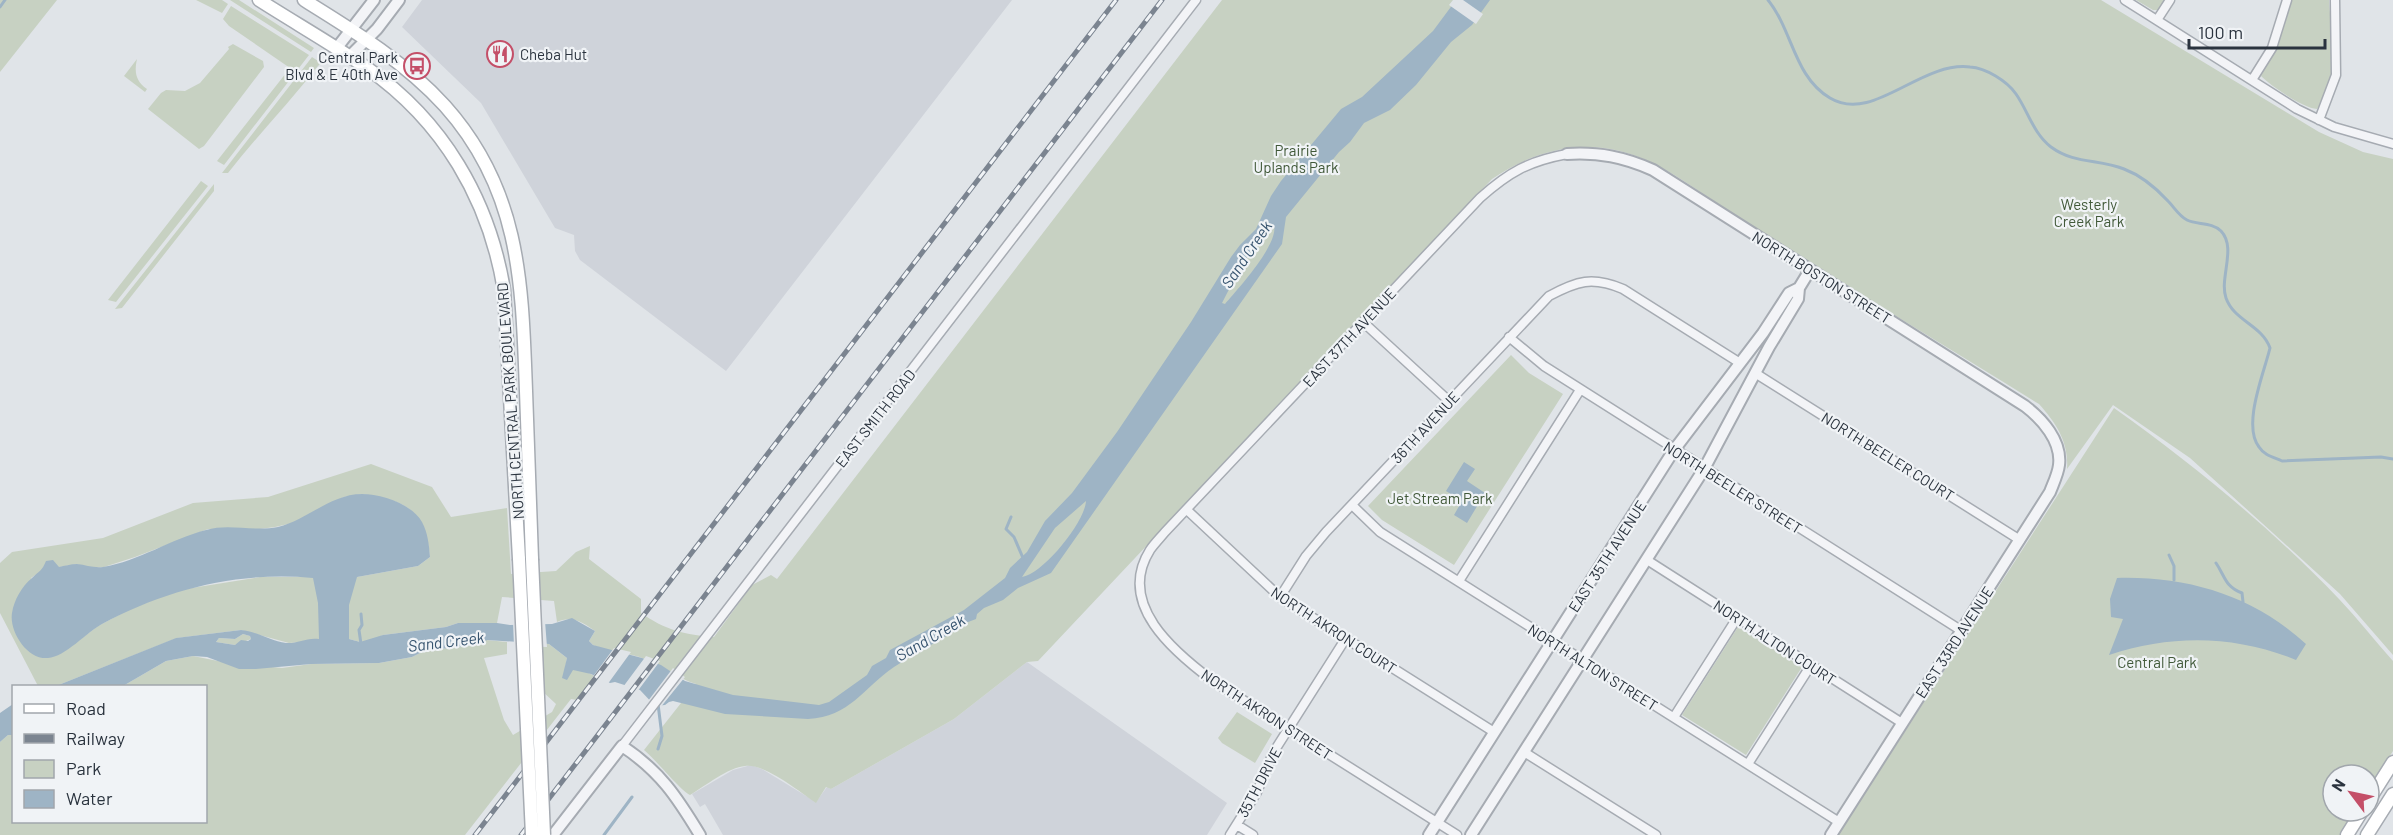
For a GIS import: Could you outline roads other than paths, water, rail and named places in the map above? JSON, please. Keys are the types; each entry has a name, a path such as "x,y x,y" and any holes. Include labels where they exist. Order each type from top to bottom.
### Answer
{"main road":[{"name":"NORTH CENTRAL PARK BOULEVARD","path":"259,0 349,57 397,92 440,136 466,174 491,233 504,290 526,559 544,835"},
{"name":"NORTH CENTRAL PARK BOULEVARD","path":"304,0 366,40 417,79 450,112 479,154 506,212 517,255 522,302 532,835"},
{"path":"2381,781 2393,762"},
{"path":"2367,835 2393,794"}],"street":[{"path":"336,49 374,0"},
{"path":"349,57 399,0"},
{"name":"EAST SMITH ROAD","path":"553,835 1196,0"},
{"path":"2125,0 2319,120 2362,136 2393,144"},
{"path":"2157,20 2170,0"},
{"path":"2252,80 2272,48 2287,0"},
{"path":"2319,120 2336,75 2335,0"},
{"name":"NORTH BOSTON STREET","path":"1567,154 1610,154 1653,170 2025,406 2038,416 2055,443"},
{"name":"EAST 37TH AVENUE","path":"1150,549 1363,322 1500,181 1522,167 1543,159 1567,154"},
{"name":"EAST 35TH AVENUE","path":"1471,835 1704,469 1798,298 1799,288 1810,270"},
{"name":"36TH AVENUE","path":"1280,597 1313,548 1352,505 1549,296 1570,285 1589,280 1607,282 1623,289 1740,363"},
{"name":"EAST 35TH AVENUE","path":"1429,835 1674,450 1763,333 1789,293 1799,288"},
{"path":"1363,322 1449,401"},
{"name":"NORTH BEELER STREET","path":"1509,337 1544,366 1580,390 1962,631"},
{"name":"NORTH BEELER COURT","path":"1755,373 2020,540"},
{"path":"1458,581 1580,390"},
{"name":"EAST 33RD AVENUE","path":"1831,835 2050,492 2059,464 2055,443"},
{"name":"NORTH ALTON STREET","path":"1352,505 1380,532 1839,822"},
{"name":"NORTH AKRON COURT","path":"1187,510 1280,597 1494,732"},
{"name":"NORTH AKRON STREET","path":"1150,549 1141,575 1144,608 1152,624 1192,665 1213,681 1457,835"},
{"name":"NORTH ALTON COURT","path":"1647,560 1902,723"},
{"path":"1674,717 1737,618"},
{"name":"35TH DRIVE","path":"1230,835 1257,792 1268,763 1288,729 1346,639"},
{"path":"1748,764 1811,665"},
{"path":"622,746 641,758 665,781 700,835"},
{"path":"1524,752 1656,835"},
{"path":"1237,825 1252,835"}],"water":[{"name":"Sand Creek","path":"1456,0 1490,0 1472,25 1451,42 1416,85 1390,110 1364,123 1286,217 1282,244 1051,573 1018,588 1003,600 984,608 977,614 976,619 963,624 894,667 855,700 835,713 808,719 725,714 673,701 655,706 640,690 615,682 610,683 591,674 573,670 567,680 562,678 567,658 549,644 487,640 481,644 424,651 412,657 379,663 311,664 239,669 207,657 193,656 166,661 125,685 58,685 176,638 241,630 286,643 319,639 318,603 313,578 258,577 204,585 178,592 102,624 55,657 40,657 33,654 21,643 13,628 12,613 15,603 22,589 42,569 46,561 53,560 59,567 77,564 103,567 129,560 206,530 224,527 260,529 278,527 289,524 340,498 370,494 404,505 417,516 426,530 430,557 418,566 357,577 349,605 349,639 360,642 383,635 446,627 458,623 552,624 572,618 595,631 589,641 593,645 661,665 685,681 733,695 819,705 829,702 867,675 872,666 886,658 890,650 964,610 1005,578 1010,568 1027,552 1045,521 1072,493 1117,432 1191,322 1231,257 1256,229 1271,196 1281,181 1341,109 1362,97 1433,31","holes":["1271,225 1274,225 1274,233 1264,254 1231,297 1225,304 1222,303 1242,264","1086,501 1079,521 1062,546 1041,567 1022,577 1055,528","243,634 250,636 251,639 241,640 235,645 216,642 219,638 235,639"]},
{"path":"1464,462 1475,469 1467,481 1485,493 1467,523 1454,515 1462,501 1446,491"},
{"path":"2117,578 2169,581 2219,592 2265,613 2306,644 2296,660 2250,646 2203,640 2156,643 2109,655 2123,619 2111,617 2110,599"},
{"path":"12,705 12,735 8,735 0,742 0,713"}],"waterway":[{"path":"0,7 5,0"},
{"path":"1768,0 1783,25 1801,66 1818,89 1830,98 1846,104 1863,103 1880,98 1933,73 1951,68 1970,67 1983,70 1996,76 2012,89 2031,122 2051,147 2077,159 2114,166 2130,172 2153,187 2184,218 2217,228 2226,238 2228,246 2224,290 2226,298 2235,312 2261,334 2270,348 2253,413 2254,437 2261,450 2282,461 2381,457 2393,459"},
{"path":"1011,517 1006,529 1014,537 1023,558"},
{"path":"2169,555 2174,566 2174,580"},
{"path":"2216,563 2232,588 2242,593 2243,602"},
{"path":"361,614 362,625 359,630 361,644"},
{"path":"658,704 662,736 658,749"},
{"path":"604,835 632,797"}],"railway":[{"path":"475,835 1116,0"},
{"path":"521,835 1162,0"}],"place":[{"name":"Cheba Hut","path":"500,54"},
{"name":"Central Park Blvd & E 40th Ave","path":"417,66"}],"park label":[{"name":"Prairie Uplands Park","path":"1296,158"},
{"name":"Westerly Creek Park","path":"2089,212"},
{"name":"Jet Stream Park","path":"1440,498"},
{"name":"Central Park","path":"2157,662"}]}
